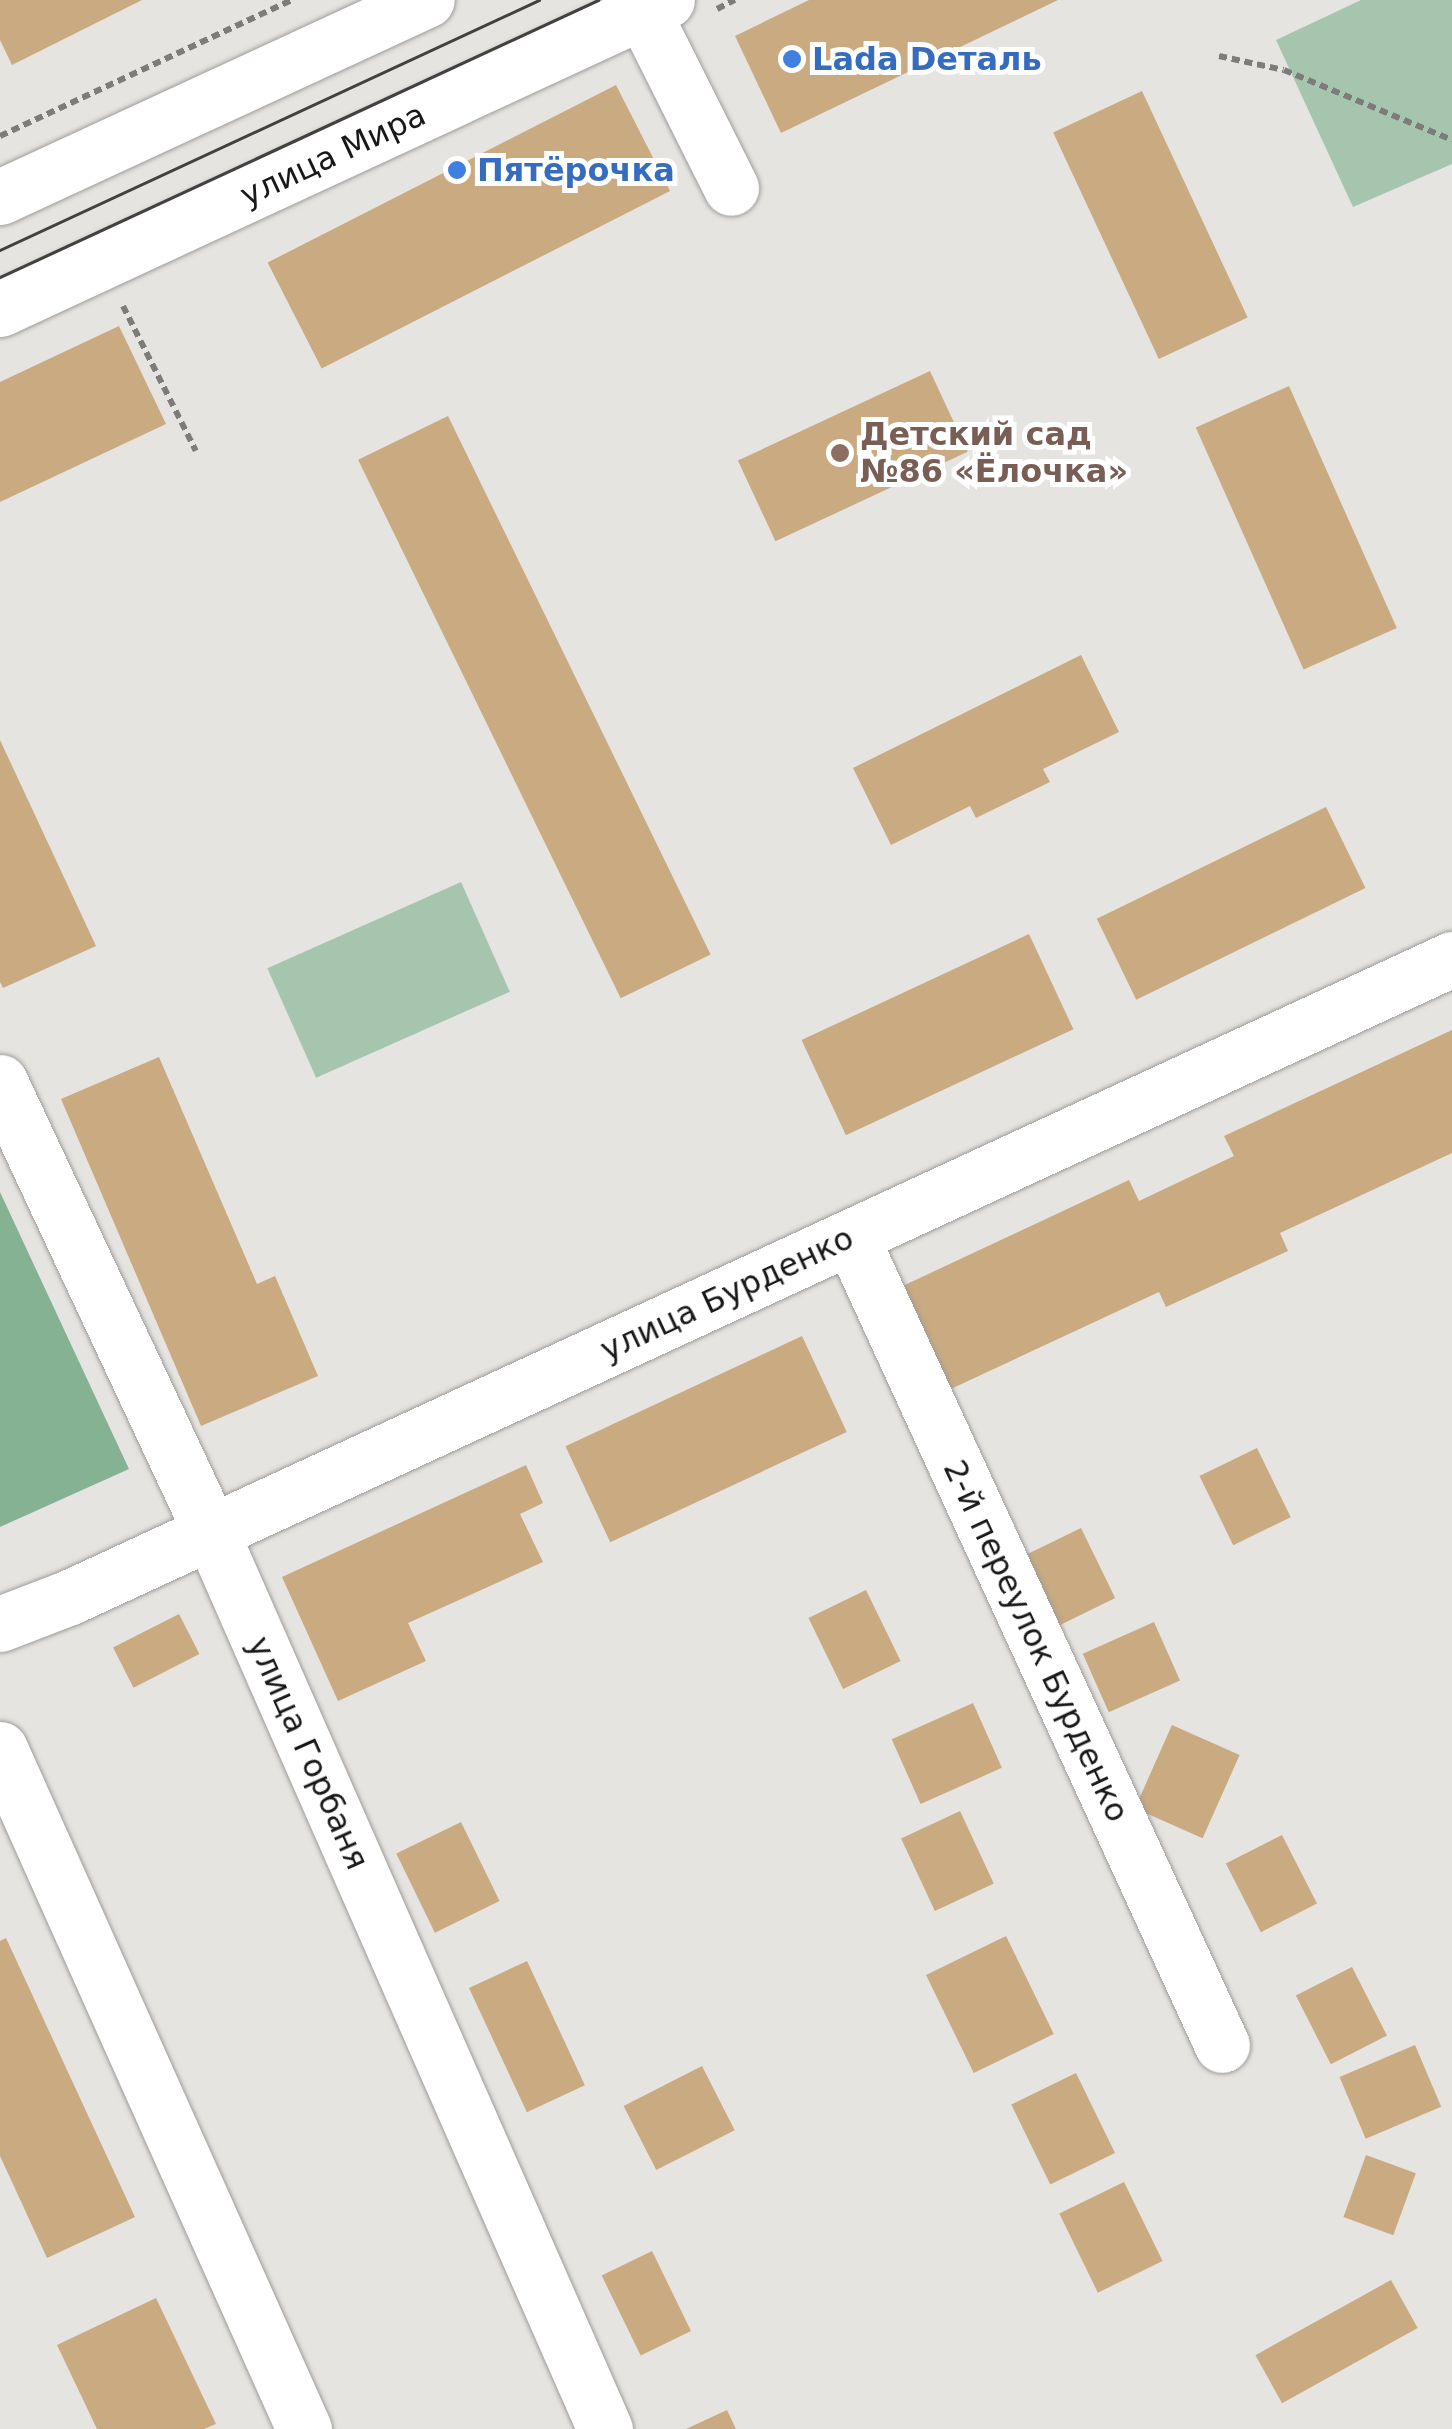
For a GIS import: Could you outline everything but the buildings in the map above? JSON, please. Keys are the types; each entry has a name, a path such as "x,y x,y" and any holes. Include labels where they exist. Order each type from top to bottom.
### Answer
{"street":[{"path":"0,197 427,0"},
{"path":"648,4 731,188"},
{"name":"улица Мира","path":"0,309 648,4"},
{"name":"улица Бурденко","path":"0,1624 211,1532 1452,959"},
{"name":"улица Горбаня","path":"0,1082 211,1532 605,2429"},
{"name":"2-й переулок Бурденко","path":"850,1237 1222,2045"},
{"path":"0,1749 304,2429"}],"path":[{"path":"0,136 292,0"},
{"path":"1219,56 1284,70 1452,140"},
{"path":"117,291 196,452"}],"green space":[{"path":"1361,0 1452,0 1452,164 1353,207 1276,40"},
{"path":"461,882 510,992 316,1078 267,968"},
{"path":"0,1192 129,1469 0,1527"}],"tram line":[{"path":"0,250 539,0"},
{"path":"0,277 598,0"}],"place":[{"name":"Lada Dеталь","path":"792,59"},
{"name":"Пятёрочка","path":"457,170"},
{"name":"Детский сад №86 «Ёлочка»","path":"840,453"}]}
